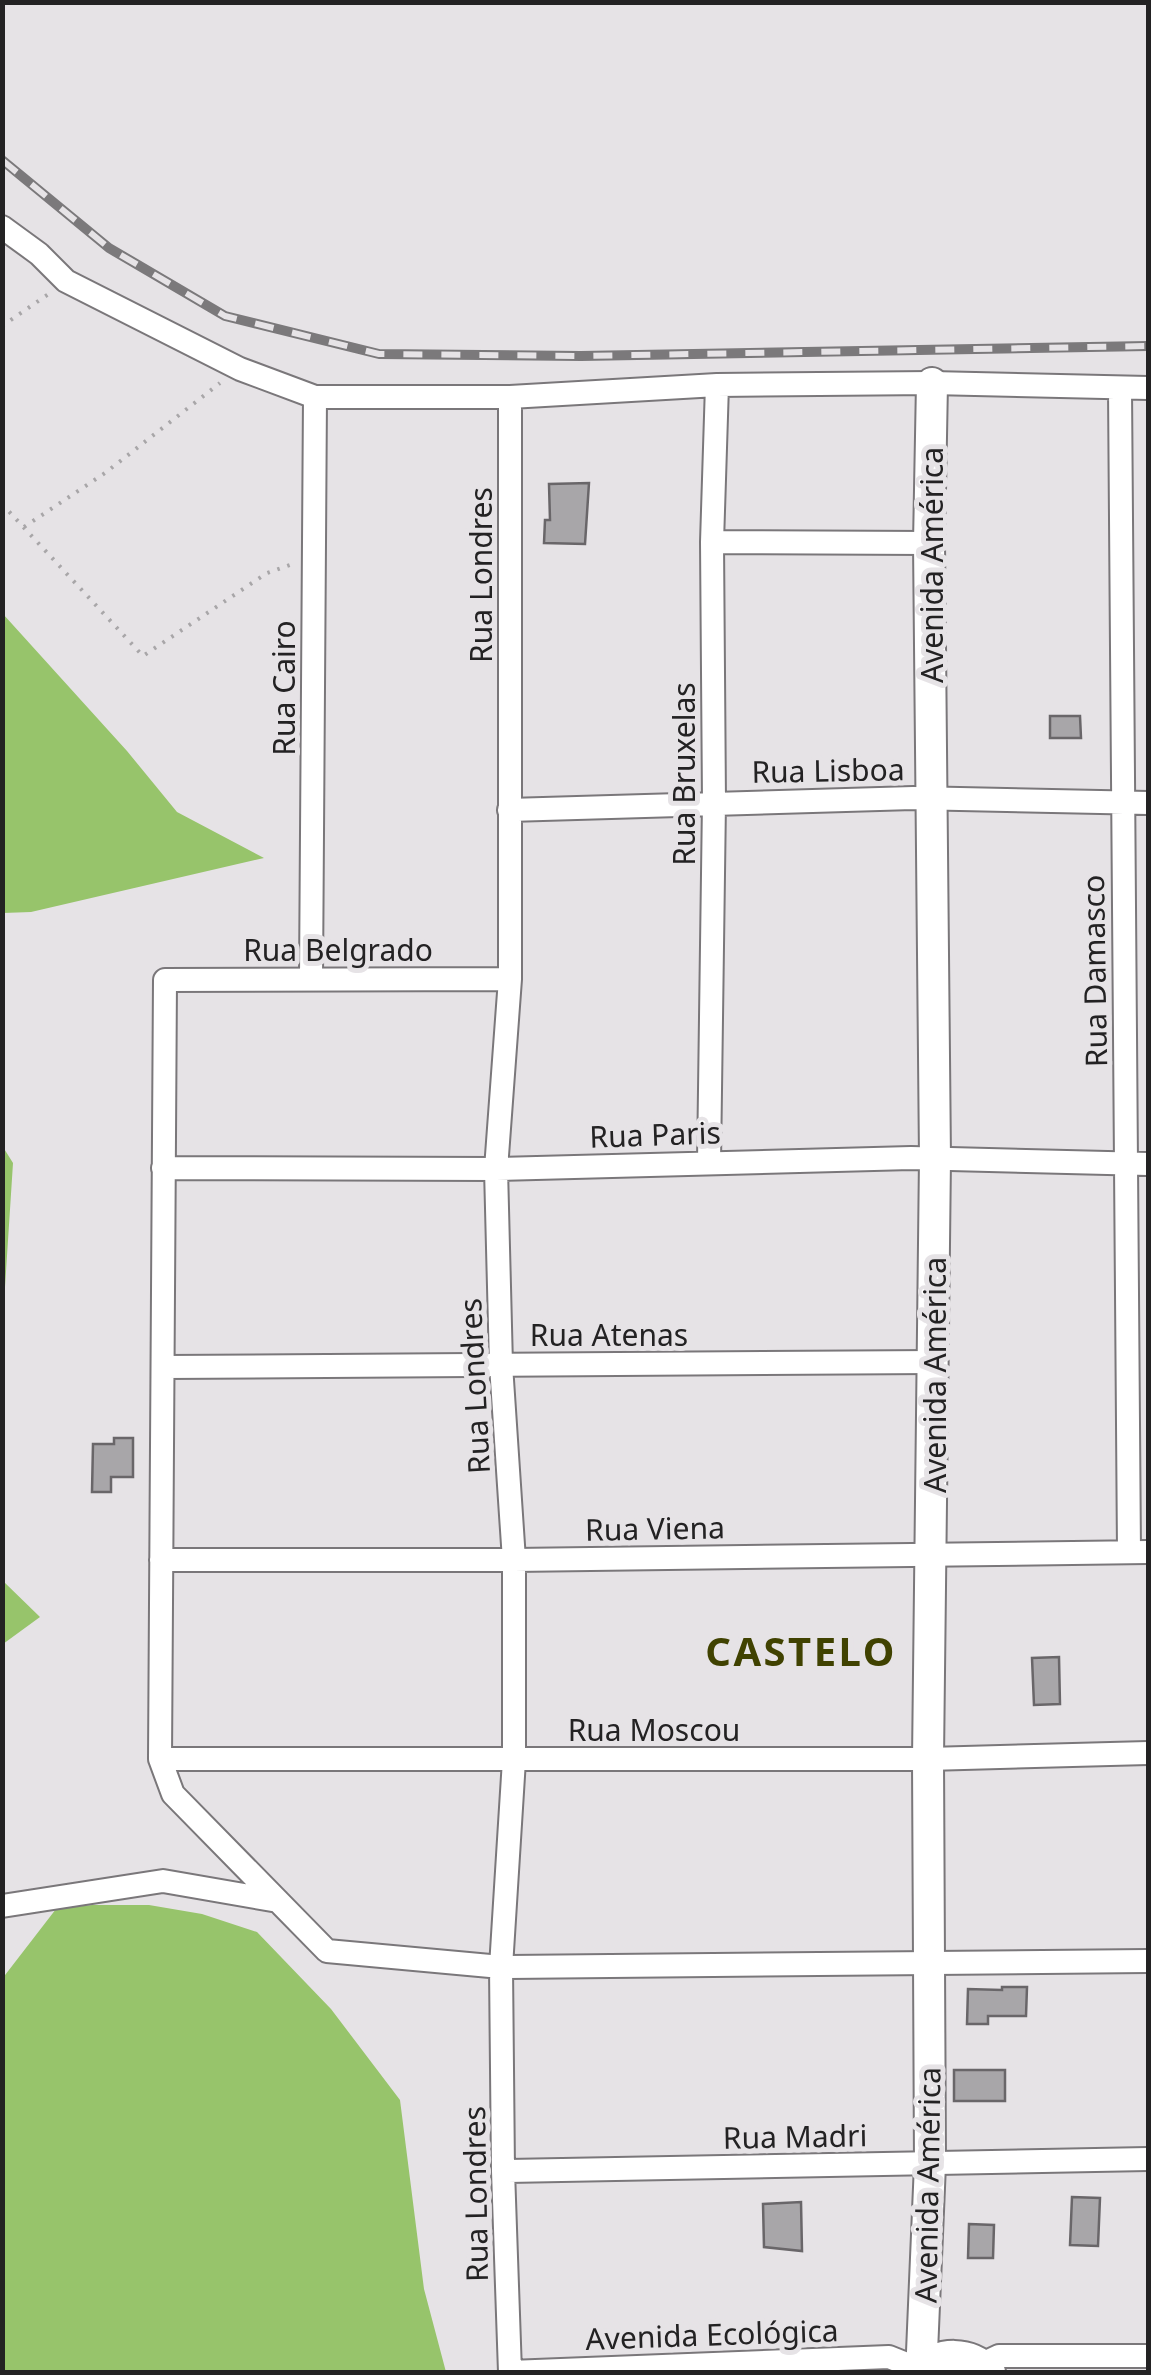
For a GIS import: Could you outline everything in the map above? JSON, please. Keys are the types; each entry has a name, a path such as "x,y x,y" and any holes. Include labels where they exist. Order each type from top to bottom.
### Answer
{"street":[{"path":"2,227 39,254 66,281 240,368 315,396 510,396 717,385 932,383 1148,388"},
{"name":"Avenida América","path":"919,2370 930,2164 928,1759 935,1158 929,542 932,383"},
{"name":"Rua Bruxelas","path":"709,1162 714,802 712,542 717,385"},
{"name":"Rua Damasco","path":"1120,388 1122,803 1138,1164 1138,1552"},
{"name":"Rua Cairo","path":"311,980 315,396"},
{"name":"Rua Londres","path":"510,396 510,979 496,1169 501,1364 514,1560 514,1760 501,1966 510,2372"},
{"path":"712,542 929,542"},
{"name":"Rua Lisboa","path":"510,810 714,802 1148,803"},
{"name":"Rua Belgrado","path":"163,1168 165,980 510,979"},
{"name":"Rua Paris","path":"163,1168 496,1169 935,1158 1138,1164"},
{"path":"163,1168 160,1759 172,1794 326,1950 501,1966 1148,1960"},
{"name":"Rua Atenas","path":"164,1367 934,1362"},
{"name":"Rua Viena","path":"162,1560 1138,1552"},
{"name":"Rua Moscou","path":"160,1759 928,1759 1148,1753"},
{"path":"2,1906 163,1881 278,1901"},
{"name":"Rua Madri","path":"503,2171 1148,2160"},
{"path":"919,2370 939,2358 954,2356 986,2368 999,2356 1148,2356"},
{"name":"Avenida Ecológica","path":"510,2372 889,2357 919,2370"}],"path":[{"path":"2,326 66,281"},
{"path":"24,527 105,473 240,368"},
{"path":"2,504 143,656 267,573 314,558"}],"green space":[{"path":"3,614 177,812 264,858 31,912 3,913"},
{"path":"3,1147 13,1163 2,1318"},
{"path":"3,1581 40,1617 2,1644"},
{"path":"149,1905 202,1914 257,1932 331,2009 400,2100 424,2289 446,2372 3,2372 2,1979 56,1909"}],"building":[{"path":"589,483 585,544 544,543 545,520 550,520 549,484"},
{"path":"1050,716 1080,716 1081,738 1050,738"},
{"path":"114,1438 133,1438 133,1477 111,1477 111,1492 92,1492 93,1444 114,1444"},
{"path":"1059,1657 1060,1704 1034,1705 1032,1658"},
{"path":"1027,1987 1026,2016 988,2016 988,2024 967,2024 968,1989"},
{"path":"954,2070 1005,2070 1005,2101 954,2101"},
{"path":"1072,2197 1100,2198 1098,2246 1070,2245"},
{"path":"801,2202 802,2251 764,2247 763,2204"},
{"path":"969,2224 994,2225 993,2258 968,2258"}],"railway":[{"path":"2,160 109,248 225,316 379,354 581,356 1148,346"}],"district":[{"name":"CASTELO","path":"801,1650"}]}
